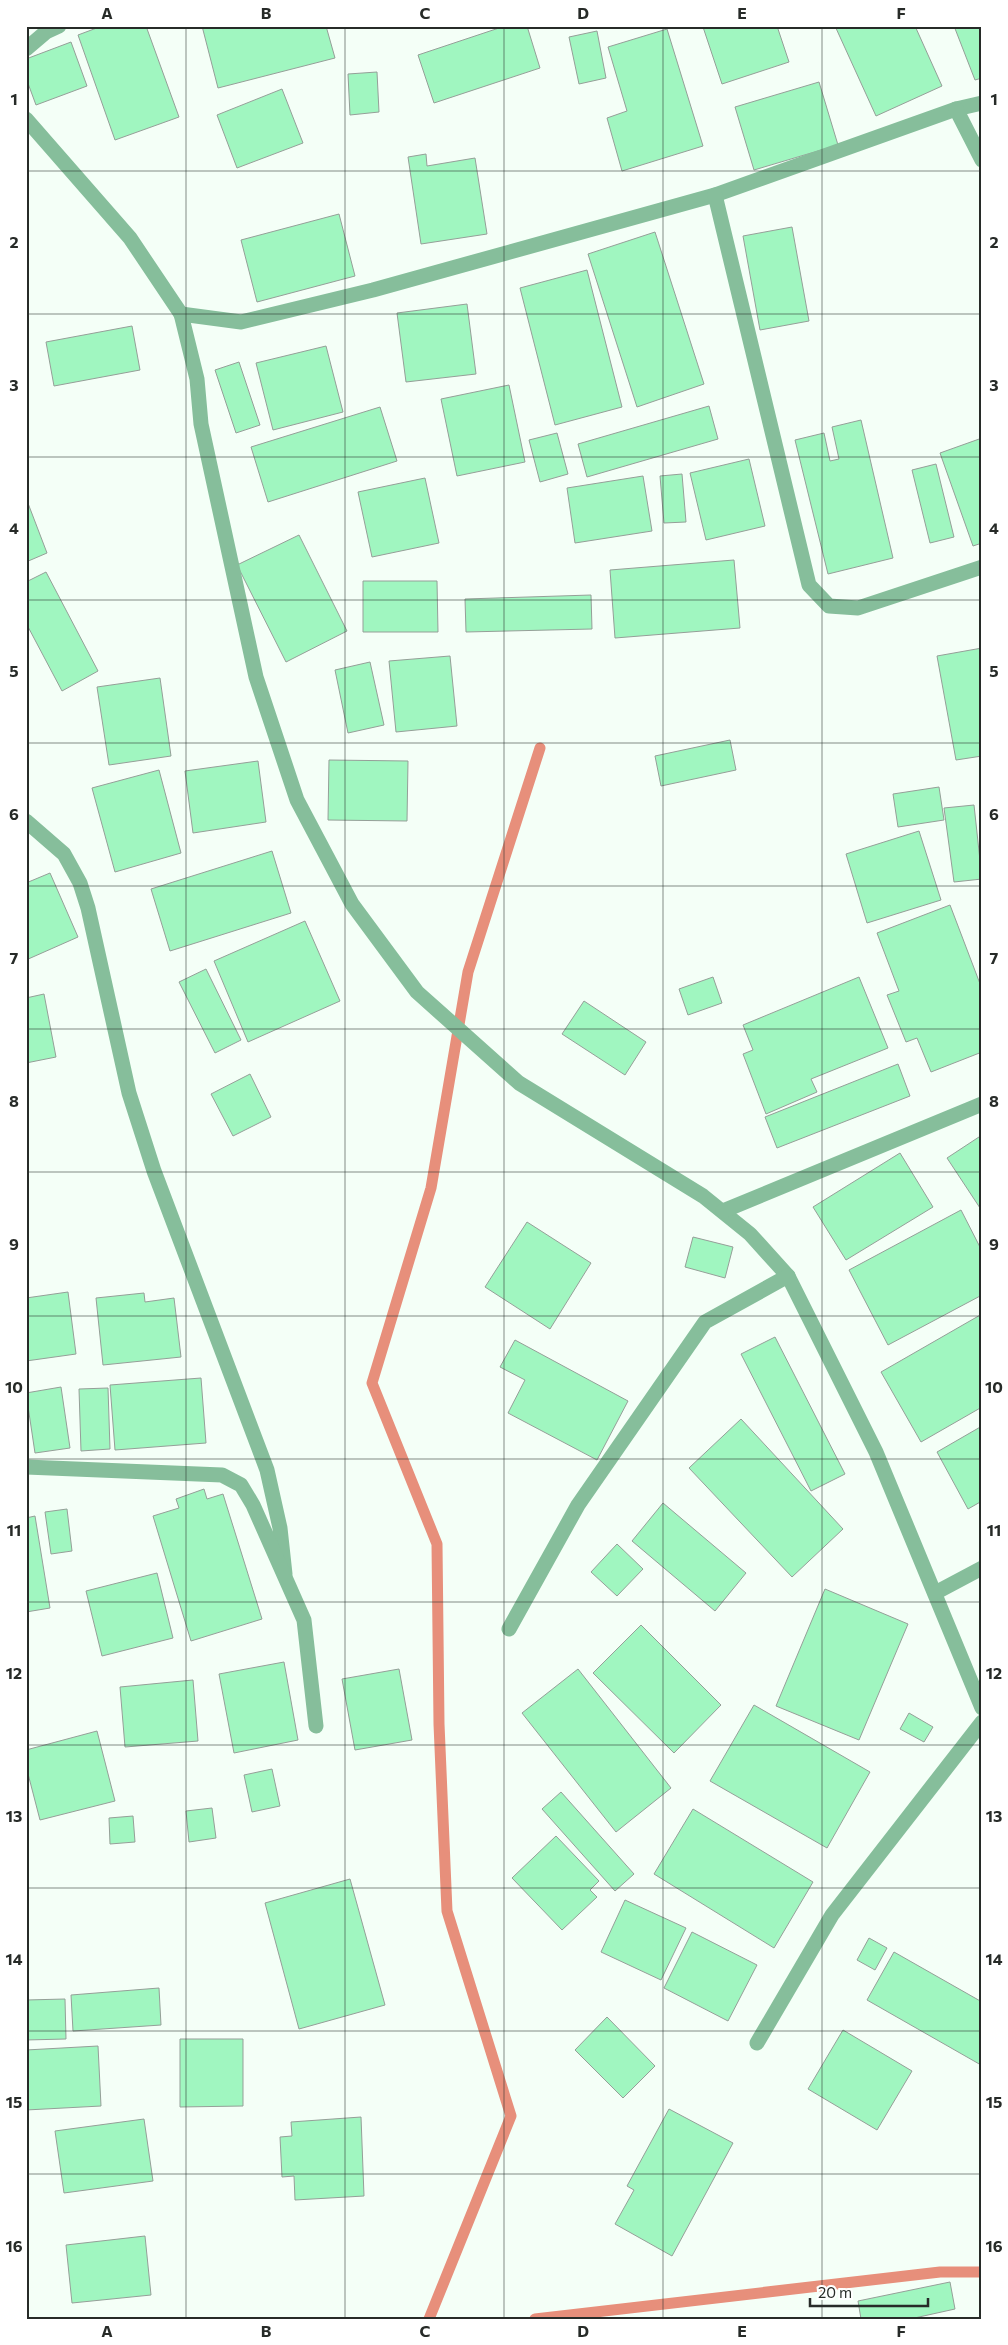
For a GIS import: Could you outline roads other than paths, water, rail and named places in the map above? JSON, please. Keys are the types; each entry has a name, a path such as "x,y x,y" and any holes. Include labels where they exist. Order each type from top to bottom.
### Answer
{"street":[{"path":"26,49 46,32 59,26"},
{"path":"181,314 241,322 373,290 716,195 956,109 982,103"},
{"path":"956,109 982,160"},
{"path":"26,119 130,238 181,314 197,379 203,434 256,677 297,800 352,904 417,992 519,1083 703,1196 750,1234 788,1276 876,1452 982,1708"},
{"path":"716,195 809,585 829,606 858,608 982,567"},
{"path":"26,821 64,854 80,883 88,908 129,1092 154,1171 267,1470 280,1528 286,1579"},
{"path":"723,1211 982,1104"},
{"path":"509,1629 578,1505 705,1322 788,1276"},
{"path":"26,1467 222,1475 241,1485 253,1505 304,1620 316,1726"},
{"path":"935,1593 982,1568"},
{"path":"757,2043 832,1915 982,1722"}],"waterway":[{"path":"429,2319 511,2116 447,1911 439,1724 437,1544 372,1383 431,1188 468,972 540,748"},
{"path":"535,2319 940,2272 982,2272"}]}
